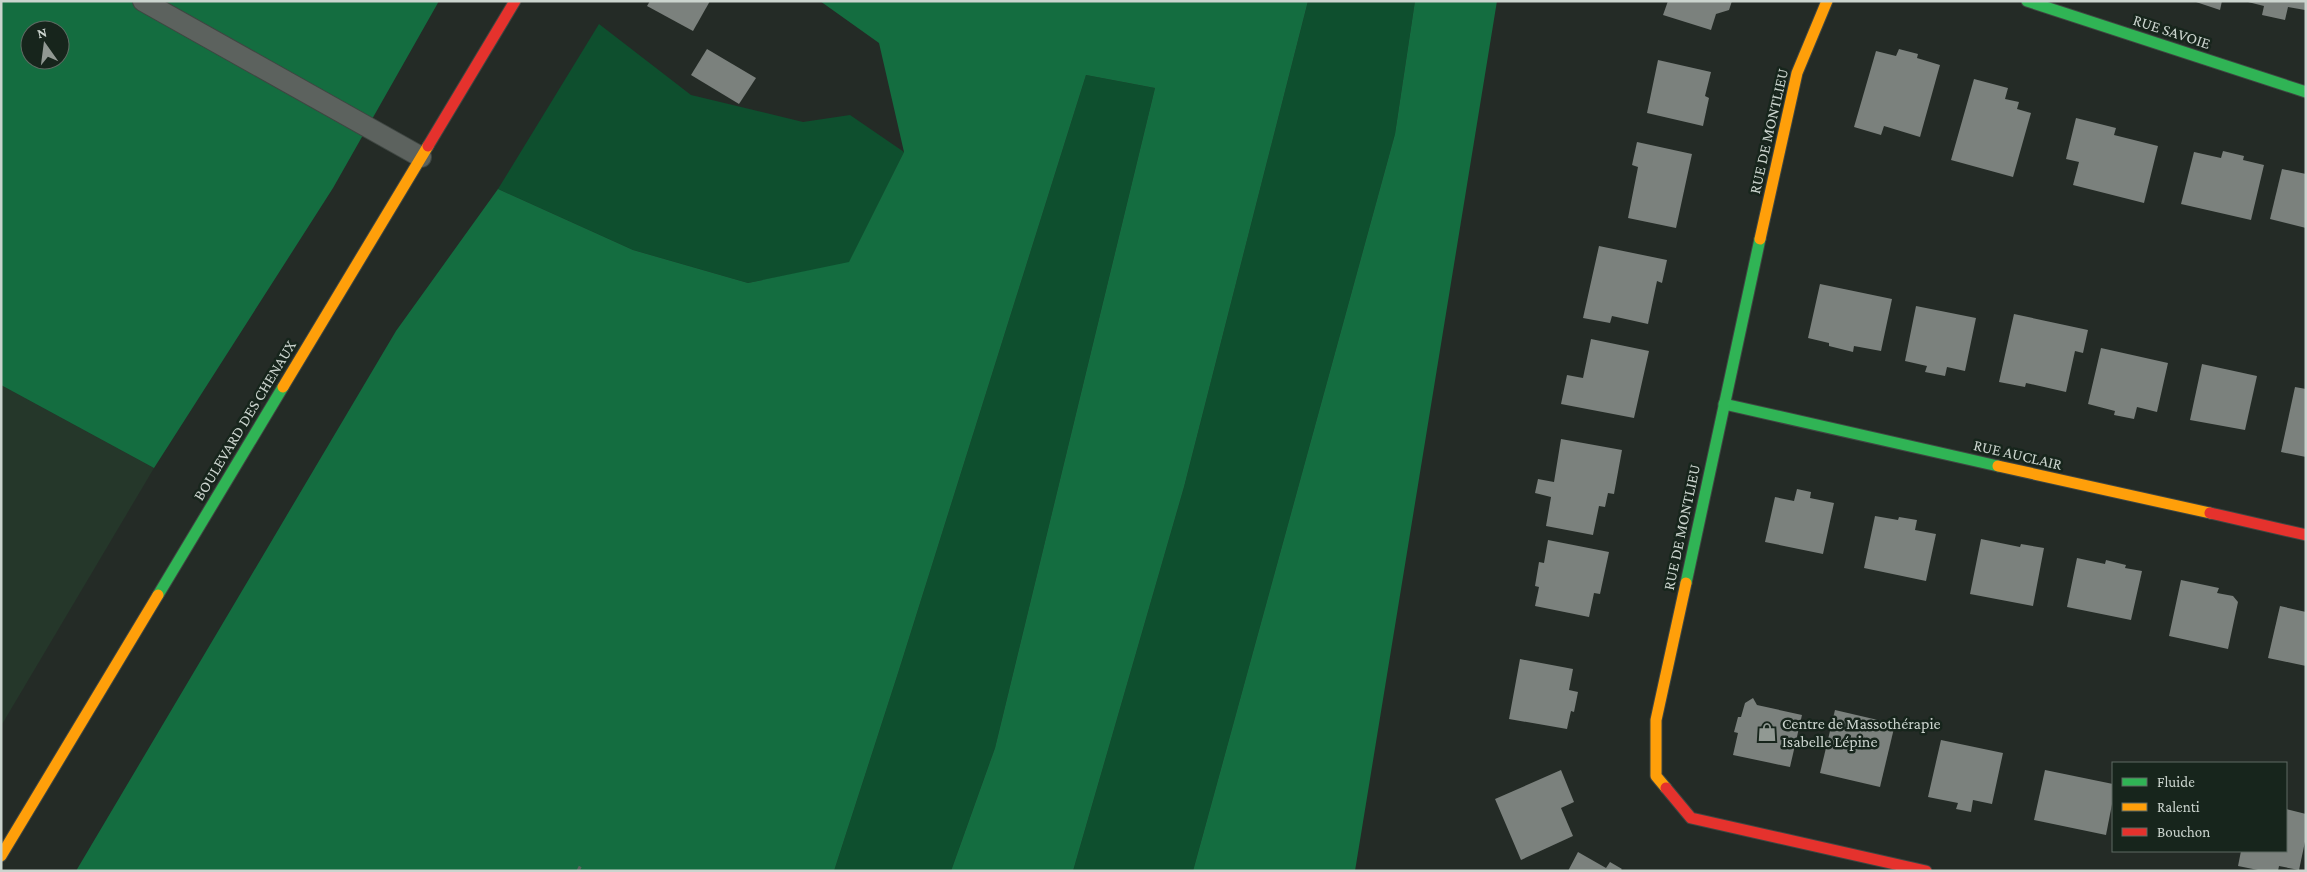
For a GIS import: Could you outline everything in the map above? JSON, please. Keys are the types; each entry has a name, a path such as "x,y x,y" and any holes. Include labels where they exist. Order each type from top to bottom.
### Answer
{"street":[{"name":"BOULEVARD DES CHENAUX","path":"1,856 515,1"},
{"name":"RUE DE MONTLIEU","path":"1827,1 1797,73 1656,720 1656,776 1691,818 1926,871"},
{"name":"RUE SAVOIE","path":"2027,1 2306,92"},
{"name":"RUE AUCLAIR","path":"1724,404 2306,534"}],"lane":[{"path":"143,1 421,157"}],"path":[{"path":"578,871 581,865"}],"shaded area":[{"path":"1,385 154,468 1,726"}],"green space":[{"path":"1,1 439,1 333,188 154,468 1,385"},
{"path":"820,1 1308,1 1184,487 1073,871 951,871 995,748 1155,88 1086,75 834,871 76,871 396,331 498,189 633,250 748,283 849,262 904,152 879,43"},
{"path":"1308,1 1415,1 1395,134 1193,871 1073,871 1184,487"},
{"path":"1415,1 1497,1 1355,871 1193,871 1395,134"},
{"path":"599,24 691,95 803,122 850,115 904,152 849,263 748,283 633,250 498,189"},
{"path":"1086,75 1155,88 995,748 951,871 834,871 899,670"}],"building":[{"path":"650,1 710,1 693,31 647,6"},
{"path":"1668,1 1732,1 1729,10 1716,14 1711,30 1663,15"},
{"path":"2193,1 2222,1 2220,10"},
{"path":"2244,1 2306,1 2306,8 2305,10 2288,7 2285,20 2262,15 2264,6"},
{"path":"707,49 756,78 739,104 691,75"},
{"path":"1899,49 1918,54 1917,58 1940,65 1920,137 1884,126 1881,135 1854,127 1876,51 1896,56"},
{"path":"1658,60 1711,72 1705,96 1709,98 1703,126 1647,113"},
{"path":"1974,79 2008,88 2005,99 2019,102 2017,109 2031,113 2013,177 1951,160"},
{"path":"2076,118 2116,128 2114,135 2158,146 2144,203 2073,185 2079,162 2066,159"},
{"path":"1637,142 1692,154 1676,228 1628,218 1638,167 1632,165"},
{"path":"2223,151 2244,156 2243,160 2264,165 2251,220 2181,204 2194,152 2221,158"},
{"path":"2282,169 2306,174 2306,228 2270,219"},
{"path":"1599,246 1667,260 1662,283 1657,281 1648,324 1612,316 1610,323 1583,318"},
{"path":"1820,284 1892,299 1881,351 1854,346 1853,352 1808,338"},
{"path":"1916,306 1976,318 1965,371 1947,367 1945,376 1925,372 1927,366 1905,361"},
{"path":"2014,314 2088,330 2083,353 2075,351 2066,392 2026,383 2025,387 1999,382"},
{"path":"1591,339 1649,351 1634,418 1561,404 1567,375 1583,378"},
{"path":"2101,348 2168,363 2157,412 2137,407 2134,419 2114,415 2115,411 2088,404"},
{"path":"2202,364 2257,376 2245,430 2190,420"},
{"path":"2295,387 2306,389 2306,457 2281,452"},
{"path":"1561,439 1622,450 1614,494 1608,493 1605,507 1599,506 1593,535 1546,526 1551,497 1535,493 1538,479 1554,482"},
{"path":"1797,489 1811,492 1810,498 1834,503 1823,554 1765,542 1775,497 1794,501"},
{"path":"1875,516 1898,520 1899,517 1917,520 1915,530 1936,534 1926,581 1864,568"},
{"path":"1981,539 2020,547 2021,544 2044,548 2033,606 1970,594"},
{"path":"1548,540 1609,552 1600,594 1594,593 1589,617 1535,606 1539,587 1535,586 1539,562 1544,563"},
{"path":"2077,558 2105,564 2106,560 2126,565 2125,568 2142,571 2131,620 2067,607"},
{"path":"2181,580 2219,588 2217,593 2233,596 2238,602 2228,649 2169,636"},
{"path":"2280,606 2306,612 2306,666 2268,658"},
{"path":"1520,659 1573,669 1569,690 1578,692 1574,712 1571,711 1567,729 1509,719"},
{"name":"Centre de Massothérapie Isabelle Lépine","path":"1753,698 1757,705 1802,715 1790,767 1733,755 1738,733 1734,732 1738,717 1741,717 1745,703"},
{"path":"1835,710 1895,724 1880,787 1820,773"},
{"path":"1941,740 2003,753 1992,804 1973,800 1971,812 1956,809 1958,803 1928,797"},
{"path":"1561,770 1574,802 1561,808 1573,836 1521,860 1495,799"},
{"path":"2045,770 2112,784 2112,804 2106,835 2034,820"},
{"path":"2287,809 2306,814 2306,837 2299,870 2279,866 2278,871 2263,871 2238,866 2241,852 2287,852"},
{"path":"1578,852 1606,868 1610,862 1622,869 1620,871 1568,871"}],"traffic: fast":[{"path":"2027,1 2306,92"},
{"path":"1686,583 1760,239"},
{"path":"158,595 283,387"},
{"path":"1724,404 1998,466"}],"traffic: slow":[{"path":"1760,239 1797,73 1827,1"},
{"path":"283,387 428,146"},
{"path":"1998,466 2210,513"},
{"path":"1666,788 1656,776 1656,720 1686,583"},
{"path":"1,856 158,595"}],"traffic: jam":[{"path":"428,146 515,1"},
{"path":"2210,513 2306,535"},
{"path":"1666,788 1691,818 1926,871"}],"place":[{"name":"Centre de Massothérapie Isabelle Lépine","path":"1767,732"}]}
